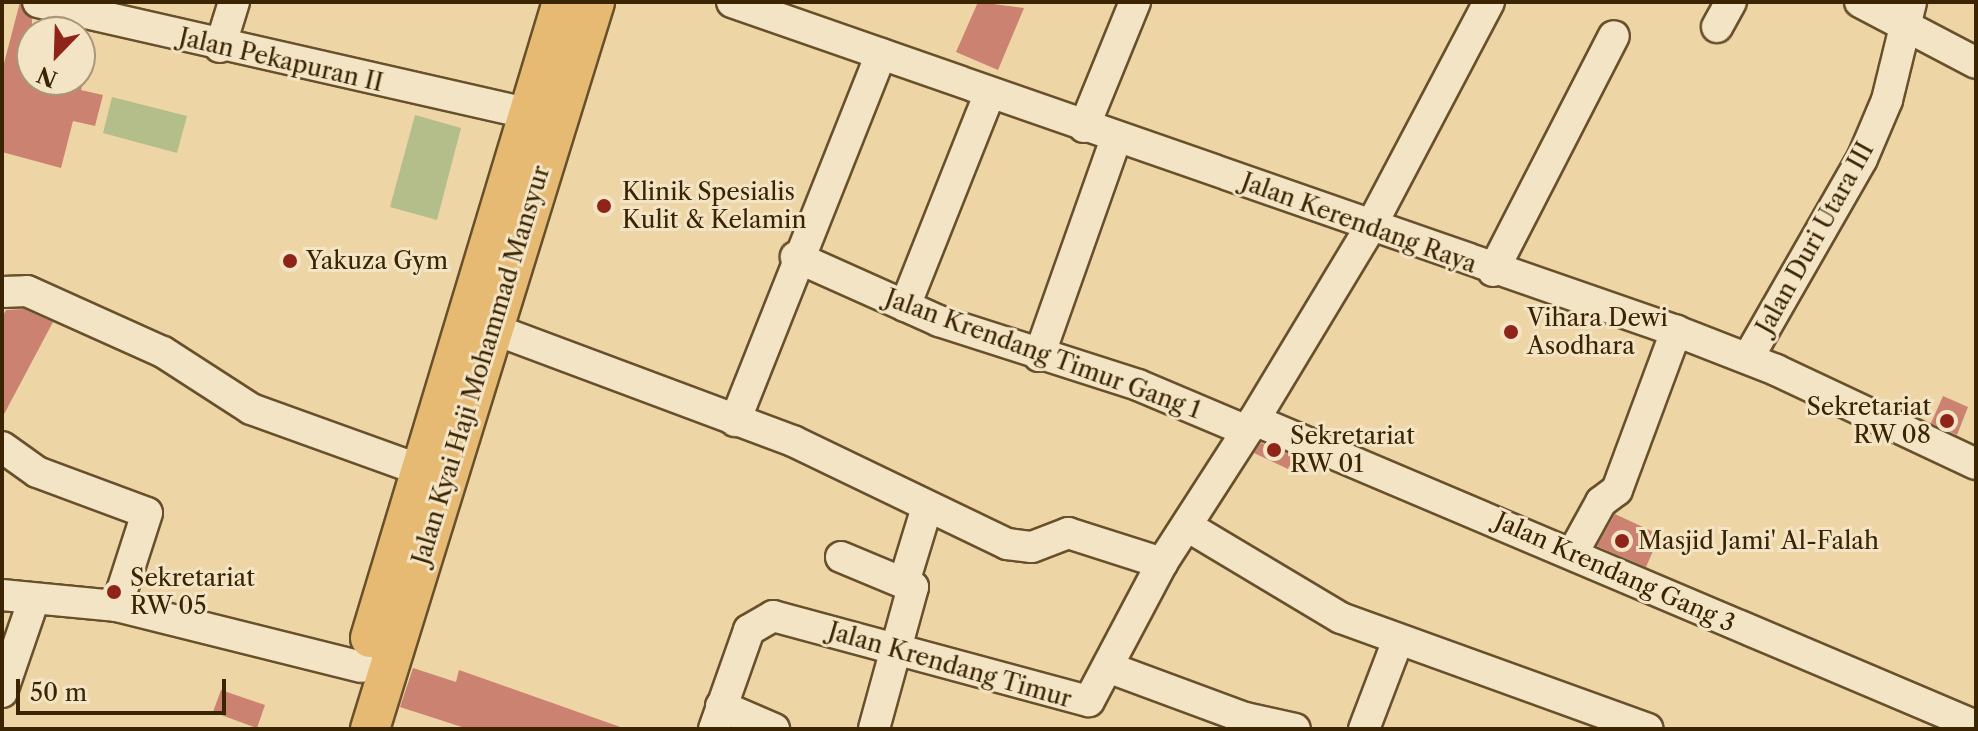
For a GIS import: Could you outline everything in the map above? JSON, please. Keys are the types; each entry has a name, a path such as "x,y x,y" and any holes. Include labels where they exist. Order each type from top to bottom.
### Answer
{"main road":[{"name":"Jalan Kyai Haji Mohammad Mansyur","path":"344,729 420,470 491,284 541,118 562,2"},
{"name":"Jalan Kyai Haji Mohammad Mansyur","path":"541,118 595,2"},
{"name":"Jalan Kyai Haji Mohammad Mansyur","path":"370,729 496,330 491,284"}],"street":[{"name":"Jalan Pekapuran II","path":"38,2 220,47 541,118"},
{"path":"220,47 234,2"},
{"name":"Jalan Kerendang Raya","path":"732,2 1493,271 1676,331 1748,358 1976,464"},
{"path":"1084,127 1135,2"},
{"name":"Jalan Krendang Timur","path":"718,717 749,630 773,616 898,649 1082,704 1097,695 1162,563 1251,425 1371,226 1489,2"},
{"path":"1860,2 1909,14 1976,63"},
{"name":"Jalan Duri Utara III","path":"1748,358 1862,159 1887,100 1909,14"},
{"path":"1493,271 1614,36"},
{"path":"735,421 796,257 881,54"},
{"path":"905,306 989,95"},
{"path":"1039,356 1116,138"},
{"name":"Jalan Krendang Timur Gang 1","path":"796,257 905,306 1039,356 1128,382 1251,425"},
{"path":"2,292 27,291 163,352 251,409 420,470"},
{"path":"496,330 793,441 1017,547 1068,533 1162,563"},
{"path":"1574,551 1601,502 1617,490 1676,331"},
{"name":"Jalan Krendang Gang 3","path":"1251,425 1574,551 1976,726"},
{"path":"2,447 37,472 147,513 117,606"},
{"path":"905,579 927,507"},
{"path":"1187,526 1341,618 1648,729"},
{"path":"841,557 905,579 913,587 874,729"},
{"path":"2,595 33,602 117,606 361,667"},
{"path":"2,692 33,602"},
{"path":"1364,729 1398,640"},
{"path":"1110,668 1245,718 1295,729"},
{"path":"718,717 774,729"}],"green space":[{"path":"112,97 187,116 177,153 103,133"},
{"path":"415,115 461,128 437,220 390,207"}],"building":[{"path":"20,2 30,16 16,16"},
{"path":"978,2 1024,8 998,70 956,52"},
{"path":"16,17 16,96 103,95 95,126 73,121 61,168 2,152 2,71"},
{"path":"24,309 53,322 2,418 2,318 6,310"},
{"name":"Sekretariat RW 08","path":"1943,396 1968,407 1957,435 1931,423"},
{"path":"1261,443 1294,456 1288,469 1254,453"},
{"name":"Masjid Jami' Al-Falah","path":"1615,514 1660,535 1646,567 1597,546"},
{"path":"413,668 456,682 459,670 626,729 468,729 400,707"},
{"path":"221,690 265,705 257,728 213,712"}],"place":[{"name":"Klinik Spesialis Kulit & Kelamin","path":"604,206"},
{"name":"Yakuza Gym","path":"290,261"},
{"name":"Vihara Dewi Asodhara","path":"1511,332"},
{"name":"Sekretariat RW 08","path":"1947,421"},
{"name":"Sekretariat RW 01","path":"1274,450"},
{"name":"Masjid Jami' Al-Falah","path":"1622,541"},
{"name":"Sekretariat RW 05","path":"114,592"}]}
